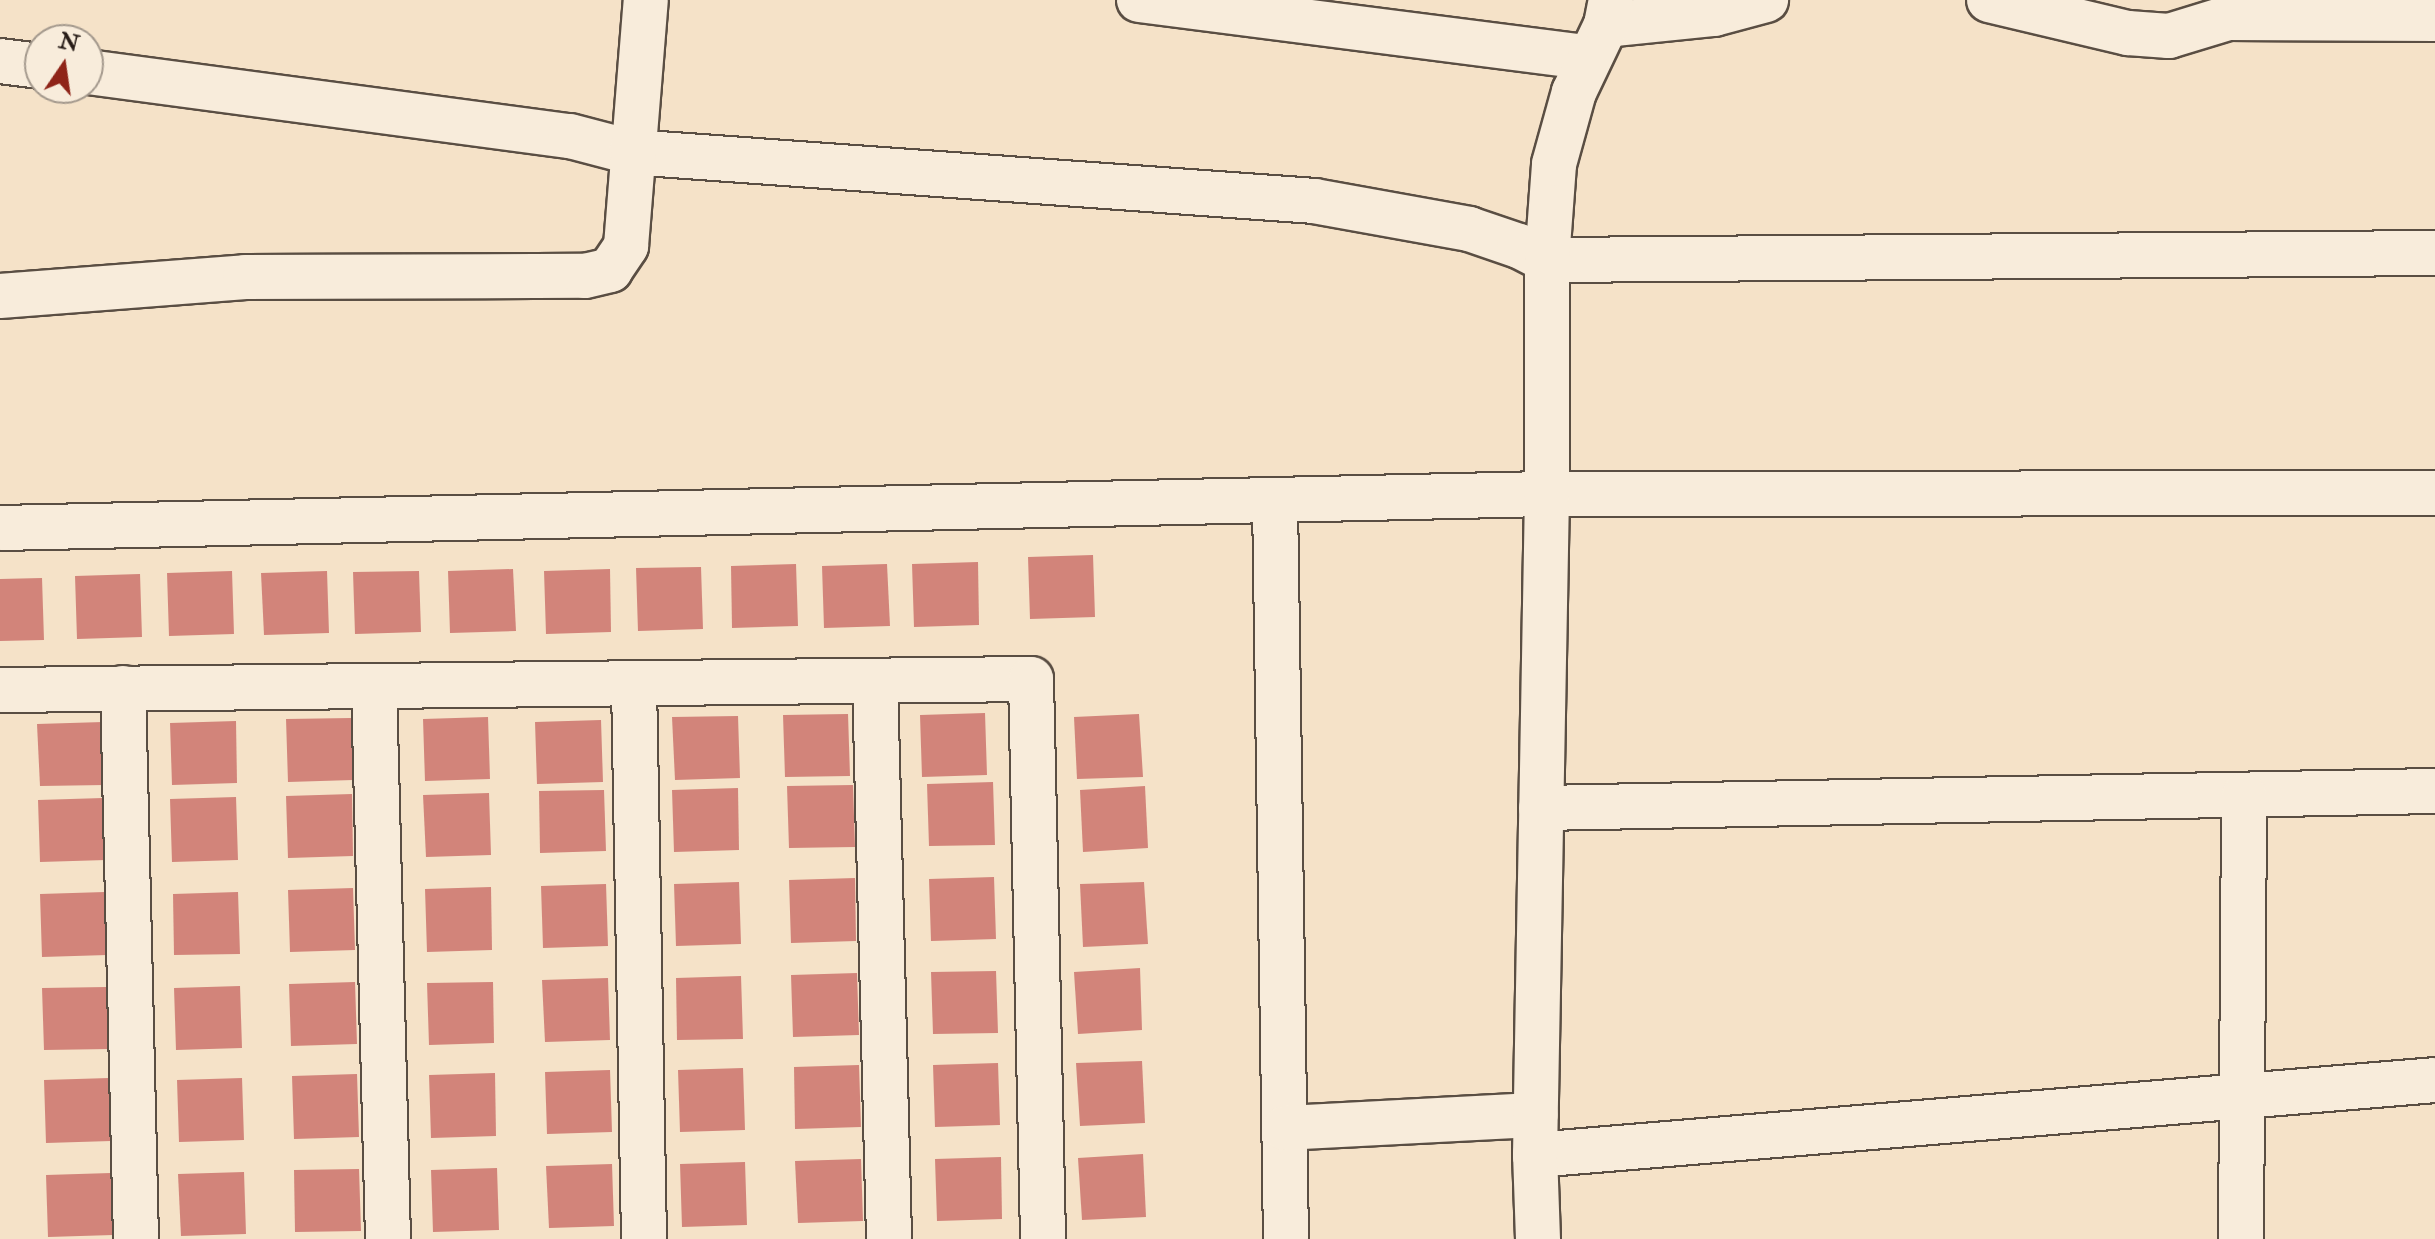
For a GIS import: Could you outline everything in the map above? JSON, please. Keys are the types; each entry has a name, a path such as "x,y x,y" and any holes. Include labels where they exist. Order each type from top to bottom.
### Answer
{"street":[{"path":"0,296 245,277 585,276 610,270 626,246 631,152 646,0"},
{"path":"1139,0 1602,28 1714,14 1766,0"},
{"path":"1989,0 2128,33 2169,36 2228,18 2435,19"},
{"path":"1538,1239 1535,1135 1547,494 1547,260 1554,164 1574,92 1602,28"},
{"path":"0,61 24,64"},
{"path":"104,74 570,136 631,152 1314,201 1469,229 1519,246 1547,260 2435,253"},
{"path":"0,528 1547,494 2435,493"},
{"path":"1275,500 1286,1239"},
{"path":"0,690 1031,679 1043,1239"},
{"path":"875,681 889,1239"},
{"path":"634,683 644,1239"},
{"path":"374,686 388,1239"},
{"path":"123,688 136,1239"},
{"path":"1541,808 2435,791"},
{"path":"2241,1239 2244,795"},
{"path":"1285,1128 1535,1135 2242,1096 2435,1080"}],"building":[{"path":"1093,555 1095,617 1030,619 1028,557"},
{"path":"978,562 979,625 914,627 912,564"},
{"path":"796,564 798,626 732,628 731,566"},
{"path":"887,564 890,626 824,628 822,566"},
{"path":"701,567 703,629 638,631 636,568"},
{"path":"513,569 516,631 450,633 448,571"},
{"path":"610,569 611,632 546,634 544,571"},
{"path":"232,571 234,634 169,636 167,573"},
{"path":"327,571 329,633 264,635 261,573"},
{"path":"419,571 421,632 355,634 353,572"},
{"path":"140,574 142,637 77,639 75,576"},
{"path":"42,578 44,640 0,641 0,579"},
{"path":"985,713 987,775 922,777 920,715"},
{"path":"848,714 850,776 785,777 783,715"},
{"path":"1139,714 1143,777 1077,779 1074,717"},
{"path":"738,716 740,778 675,780 672,717"},
{"path":"488,717 490,779 425,781 423,719"},
{"path":"351,718 353,780 288,782 286,719"},
{"path":"601,720 603,782 537,784 535,722"},
{"path":"236,721 237,783 172,785 170,723"},
{"path":"103,722 105,785 40,786 37,724"},
{"path":"993,782 995,845 929,846 927,784"},
{"path":"853,785 855,847 789,848 787,786"},
{"path":"1145,786 1148,848 1083,852 1080,790"},
{"path":"738,788 739,850 674,852 672,790"},
{"path":"604,790 606,851 540,853 539,791"},
{"path":"489,793 491,855 426,857 423,795"},
{"path":"352,794 353,856 288,858 286,796"},
{"path":"236,797 238,860 172,862 170,799"},
{"path":"103,798 106,860 40,862 38,800"},
{"path":"994,877 996,939 931,941 929,879"},
{"path":"855,878 856,941 791,943 789,880"},
{"path":"739,882 741,944 676,946 674,884"},
{"path":"1144,882 1148,944 1083,947 1080,884"},
{"path":"606,884 608,946 543,948 541,886"},
{"path":"491,887 492,950 427,952 425,889"},
{"path":"353,888 355,950 290,952 288,890"},
{"path":"105,892 107,955 42,957 40,894"},
{"path":"238,892 240,954 174,955 173,894"},
{"path":"1140,968 1142,1030 1078,1034 1074,972"},
{"path":"996,971 998,1033 933,1034 931,972"},
{"path":"857,973 859,1035 793,1037 791,975"},
{"path":"741,976 743,1039 677,1040 676,978"},
{"path":"608,978 610,1040 545,1042 542,980"},
{"path":"355,982 357,1044 291,1046 289,984"},
{"path":"493,982 494,1043 429,1045 427,983"},
{"path":"240,986 242,1048 176,1050 174,988"},
{"path":"107,987 109,1049 44,1050 42,988"},
{"path":"1142,1061 1145,1123 1080,1126 1076,1063"},
{"path":"998,1063 1000,1125 935,1127 933,1065"},
{"path":"859,1065 861,1127 795,1129 794,1067"},
{"path":"743,1068 745,1130 680,1132 678,1070"},
{"path":"610,1070 612,1132 547,1134 545,1072"},
{"path":"495,1073 496,1136 431,1138 429,1075"},
{"path":"357,1074 359,1137 294,1139 292,1076"},
{"path":"109,1078 111,1141 46,1143 44,1080"},
{"path":"242,1078 244,1140 179,1142 177,1080"},
{"path":"1143,1154 1146,1217 1082,1220 1078,1158"},
{"path":"1001,1157 1002,1219 937,1221 935,1159"},
{"path":"861,1159 863,1221 798,1223 795,1161"},
{"path":"745,1162 747,1225 682,1227 680,1164"},
{"path":"612,1164 614,1226 549,1228 546,1166"},
{"path":"497,1168 499,1230 433,1232 431,1170"},
{"path":"359,1169 361,1231 295,1232 294,1170"},
{"path":"244,1172 246,1234 181,1236 178,1174"},
{"path":"111,1173 113,1235 48,1237 46,1175"}]}
